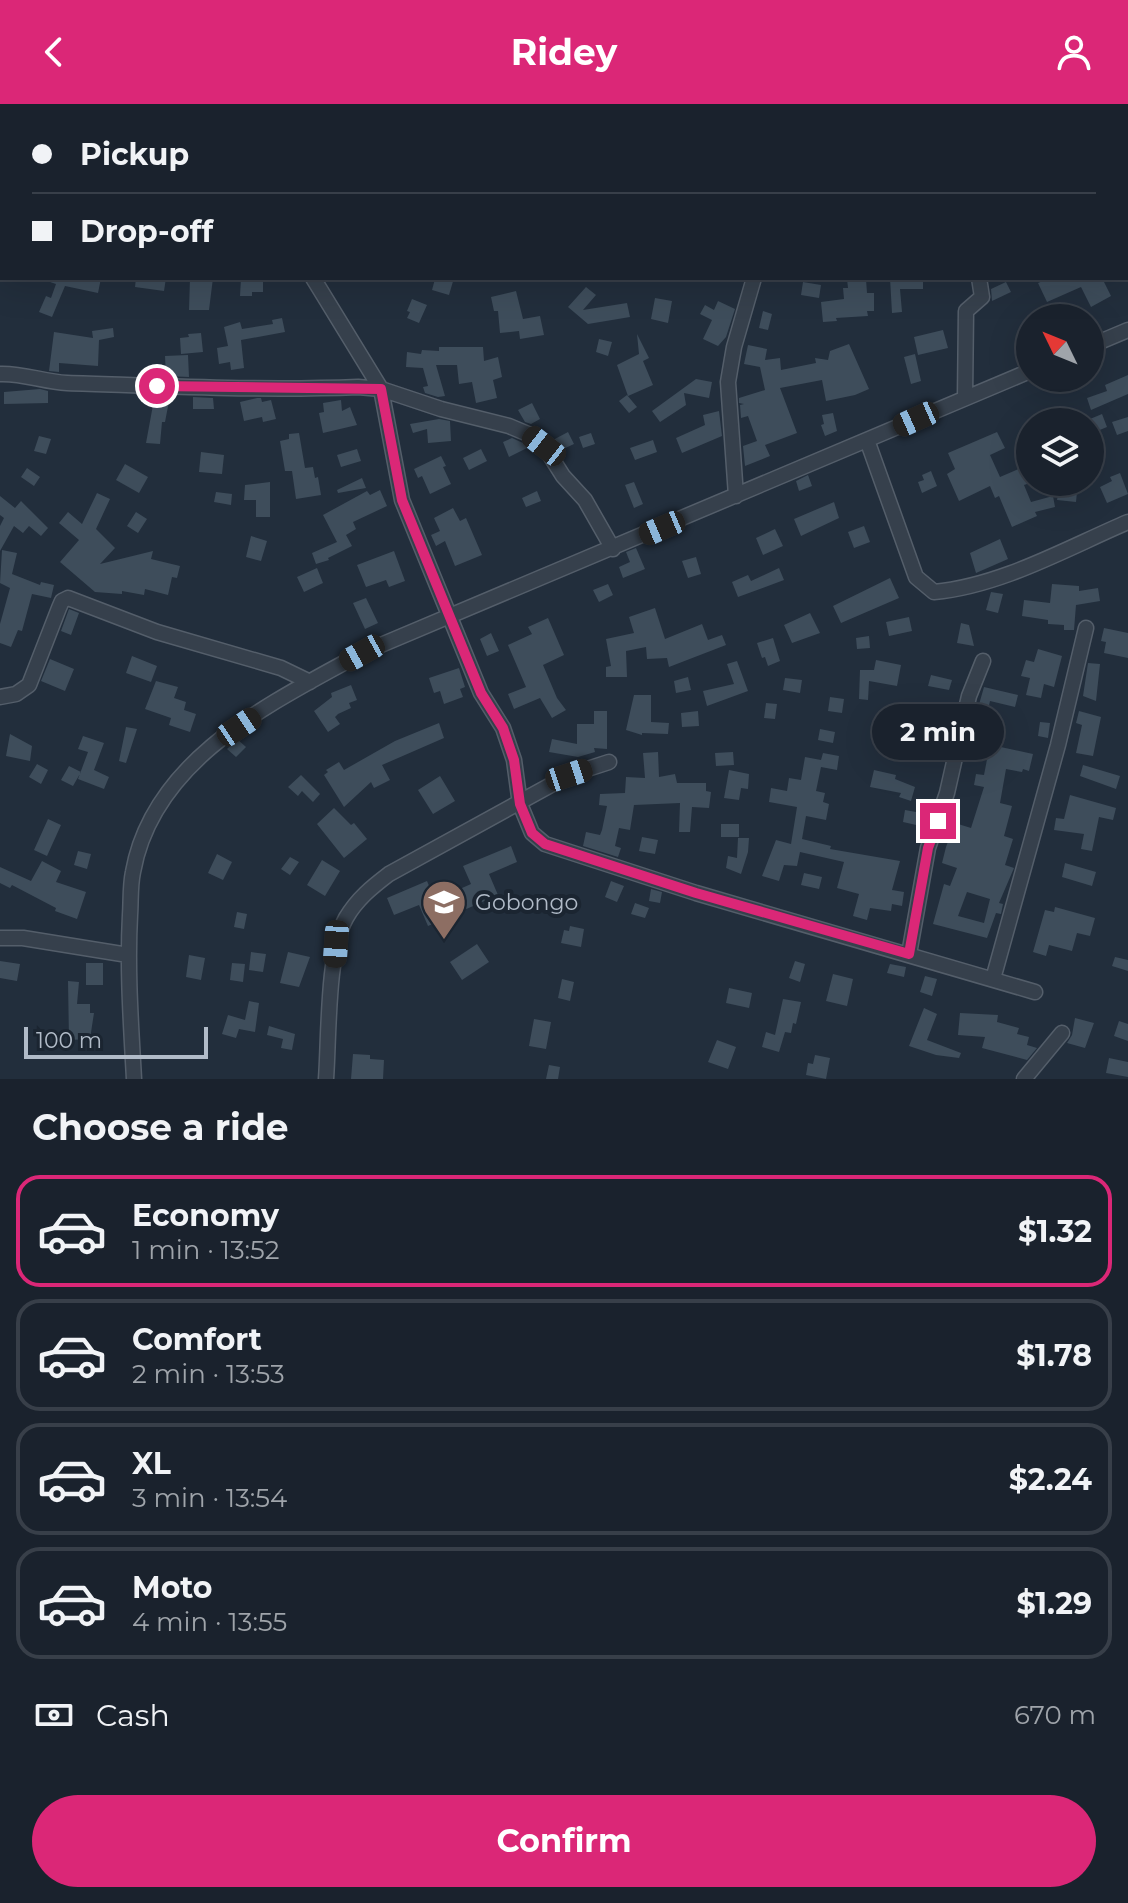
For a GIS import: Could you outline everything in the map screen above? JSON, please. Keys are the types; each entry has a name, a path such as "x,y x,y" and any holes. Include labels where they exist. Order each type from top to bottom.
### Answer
{"street":[{"path":"314,280 381,389 402,500 481,693 503,728 514,760 520,804 532,833 545,844 696,893 1035,992"},
{"path":"736,496 728,382 734,347 753,280"},
{"path":"965,398 966,311 982,297 979,280"},
{"path":"1104,340 1128,330"},
{"path":"0,374 18,373 55,382 210,389 381,389 528,434 544,446 563,476 585,500 613,549"},
{"path":"134,1079 128,955 133,872 146,828 165,795 220,740 277,701 362,653 1016,377"},
{"path":"867,440 916,577 934,592 957,590 1012,572 1128,522"},
{"path":"0,697 16,694 29,685 62,601 68,598 157,632 281,668 310,682"},
{"path":"993,979 1058,745 1086,628"},
{"path":"909,954 928,848 947,793 969,696 983,661"},
{"path":"326,1079 336,944 346,919 364,894 389,874 569,775 609,762"},
{"path":"0,938 23,938 128,955"},
{"path":"1024,1079 1062,1033"}],"building":[{"path":"101,280 98,293 65,286 52,317 39,312 46,296 51,298 56,284 50,282"},
{"path":"136,280 166,280 164,291 135,287"},
{"path":"190,280 213,280 209,310 189,310"},
{"path":"241,280 263,280 263,292 240,296"},
{"path":"435,280 453,280 449,295 432,290"},
{"path":"847,280 866,280 867,293 874,293 874,311 867,311 868,316 823,322 821,302 844,299 843,288 848,288"},
{"path":"890,280 923,280 923,289 900,289 902,312 892,313"},
{"path":"1045,280 1103,280 1111,296 1096,304 1090,304 1081,287 1047,302 1038,283"},
{"path":"803,282 821,285 819,298 801,295"},
{"path":"1006,282 1011,292 992,301 991,289"},
{"path":"586,287 596,295 583,310 627,303 630,317 588,324 568,307"},
{"path":"516,291 523,319 540,316 544,335 520,339 519,331 500,333 498,311 494,311 491,297"},
{"path":"655,298 672,301 668,323 651,319"},
{"path":"412,299 427,305 419,323 407,318"},
{"path":"718,301 735,309 726,337 718,346 703,339 712,320 700,314 705,305 714,310"},
{"path":"763,311 772,314 768,330 759,328"},
{"path":"282,318 285,332 241,340 244,368 231,370 230,362 219,364 217,348 228,346 224,327 240,322 242,329 273,324 272,320"},
{"path":"113,328 114,337 99,340 98,366 59,363 59,372 49,371 54,332 93,338 92,331"},
{"path":"943,330 948,348 918,355 914,337"},
{"path":"201,333 203,352 181,354 180,338"},
{"path":"637,334 649,358 643,361 653,385 628,396 617,365 639,354"},
{"path":"599,339 612,342 608,356 596,352"},
{"path":"849,344 869,389 826,401 822,380 780,388 797,433 765,445 770,456 745,466 743,446 757,441 748,416 741,418 740,405 744,404 739,403 739,398 765,390 760,367 744,364 748,345 767,349 765,360 780,358 781,370 816,363 815,358 828,360 830,351"},
{"path":"439,347 483,347 484,361 498,357 502,377 493,380 497,398 476,403 472,382 459,384 457,365 436,365 445,396 425,393 423,387 428,386 423,368 406,367 407,352 421,354 422,350 439,351"},
{"path":"915,354 921,381 911,384 904,357"},
{"path":"188,355 189,377 166,376 165,356"},
{"path":"1128,375 1128,394 1090,408 1087,398 1107,391 1105,385"},
{"path":"696,379 712,382 709,398 684,393 686,405 660,422 652,411"},
{"path":"48,391 48,403 4,404 4,392"},
{"path":"627,395 637,407 629,413 619,401"},
{"path":"145,396 170,396 165,422 162,422 160,444 146,443 153,405 144,404"},
{"path":"193,397 213,398 214,409 193,409"},
{"path":"261,398 262,402 271,400 276,419 263,422 262,417 244,421 240,402"},
{"path":"341,400 342,411 350,407 357,425 323,433 319,413 324,412 323,403"},
{"path":"532,403 540,419 531,424 525,422 518,410"},
{"path":"719,411 722,436 682,453 676,438 705,425 703,415"},
{"path":"833,413 837,431 825,436 821,425 824,424 822,415"},
{"path":"1128,417 1128,431 1117,435 1112,422"},
{"path":"439,419 450,421 451,441 428,443 427,429 413,433 410,424"},
{"path":"568,432 574,444 559,451 553,440"},
{"path":"997,432 1005,448 990,455 1000,477 1016,470 1016,496 1029,496 1031,502 1053,496 1055,507 1035,512 1037,516 1012,527 999,496 995,498 990,486 959,501 947,474 955,469 948,453"},
{"path":"299,433 305,468 313,467 321,495 296,499 292,471 285,471 280,441 289,439 289,434"},
{"path":"591,433 595,444 583,448 579,437"},
{"path":"39,436 51,439 46,454 34,451"},
{"path":"512,438 529,447 509,457 503,442"},
{"path":"653,440 657,452 635,460 630,448"},
{"path":"357,449 361,461 341,467 337,455"},
{"path":"481,449 487,461 469,470 463,458"},
{"path":"201,452 224,455 222,474 199,472"},
{"path":"441,456 451,484 430,494 422,476 418,478 414,469"},
{"path":"125,464 148,477 139,493 116,480"},
{"path":"27,468 40,477 34,486 21,477"},
{"path":"931,471 937,486 922,493 918,482 924,480 922,475"},
{"path":"1120,473 1128,494 1107,503 1104,485 1112,481 1110,477"},
{"path":"808,475 812,486 799,491 796,481"},
{"path":"362,478 366,488 338,493 337,490"},
{"path":"270,482 270,517 256,517 256,500 244,500 245,485"},
{"path":"634,482 643,504 634,508 625,485"},
{"path":"380,490 387,506 353,522 356,529 346,535 352,546 316,564 312,553 337,542 323,515 367,491 370,495"},
{"path":"537,491 541,501 526,507 522,498"},
{"path":"216,492 232,494 231,505 214,502"},
{"path":"97,493 110,499 96,529 115,548 100,564 153,551 151,559 180,566 177,578 172,577 168,595 145,589 144,595 122,591 122,594 95,592 60,562 79,540 59,523 68,512 82,524"},
{"path":"0,496 15,508 21,501 48,528 41,536 29,526 23,533 14,526 0,551 0,526 4,518 0,515"},
{"path":"1058,496 1077,496 1076,502 1057,500"},
{"path":"834,502 839,518 801,536 794,519"},
{"path":"453,508 460,521 466,518 482,555 455,566 445,541 436,546 431,535 440,531 434,518"},
{"path":"136,512 147,519 138,533 127,526"},
{"path":"864,526 870,542 854,548 848,532"},
{"path":"775,529 783,546 763,555 756,538"},
{"path":"251,536 267,541 261,561 246,557"},
{"path":"1000,539 1008,559 976,573 970,553"},
{"path":"636,548 645,569 623,578 619,567 630,562 626,552"},
{"path":"2,550 17,553 12,574 40,585 41,582 54,585 51,598 32,594 22,631 18,630 11,647 0,643 0,624 10,588 0,583"},
{"path":"394,551 405,581 389,587 386,580 366,587 357,565"},
{"path":"696,557 701,574 688,578 682,561"},
{"path":"317,568 323,583 304,592 297,577"},
{"path":"779,568 784,580 738,597 732,582 748,575 751,581"},
{"path":"890,578 899,598 841,623 833,606"},
{"path":"608,584 613,595 599,602 593,590"},
{"path":"1052,584 1079,586 1079,591 1098,588 1100,601 1076,605 1074,630 1064,630 1064,625 1048,624 1048,620 1022,616 1024,600 1050,603"},
{"path":"991,592 1003,594 998,613 986,610"},
{"path":"366,598 378,623 365,629 353,603"},
{"path":"655,608 665,639 702,624 708,640 722,635 726,645 669,667 667,658 647,659 646,647 626,651 627,677 606,677 606,667 611,666 606,639 634,633 629,617"},
{"path":"69,609 79,613 71,635 61,631"},
{"path":"810,613 820,633 792,643 784,625"},
{"path":"909,617 912,631 889,636 886,622"},
{"path":"548,618 564,655 543,665 557,698 566,710 552,718 540,698 514,709 508,694 526,687 508,645 532,634 528,627"},
{"path":"961,623 969,625 974,646 957,643"},
{"path":"1104,628 1128,633 1128,658 1104,653 1106,642 1101,641"},
{"path":"491,633 499,651 487,656 480,639"},
{"path":"869,636 870,648 857,649 856,638"},
{"path":"773,638 780,661 768,666 757,643"},
{"path":"1038,649 1062,656 1054,687 1044,684 1041,698 1026,695 1030,678 1021,676 1026,660 1034,662"},
{"path":"132,656 157,666 151,682 126,673"},
{"path":"50,659 74,669 65,691 41,681"},
{"path":"876,660 901,665 897,686 869,681 868,700 859,699 860,670 874,670"},
{"path":"737,661 748,691 707,706 703,691 734,684 727,664"},
{"path":"1088,663 1100,664 1096,701 1083,696"},
{"path":"459,668 465,687 460,689 463,697 444,704 440,691 434,693 429,678"},
{"path":"931,675 952,680 949,690 928,686"},
{"path":"688,677 691,690 676,693 674,681"},
{"path":"785,678 802,680 800,693 783,690"},
{"path":"156,681 178,687 174,698 186,702 184,710 196,714 190,732 169,725 171,718 145,709"},
{"path":"351,685 357,700 349,703 351,708 335,717 340,724 328,732 314,711 332,697 331,693"},
{"path":"984,687 1018,695 1015,707 990,701 986,719 999,723 993,740 998,741 996,746 1033,754 1029,771 1006,769 1000,803 1012,806 1004,836 1013,839 1005,865 1014,868 999,903 1003,904 1001,914 996,913 987,938 933,924 944,884 950,886 957,868 942,863 946,847 955,823 971,828 984,787 974,785 976,774 984,775 989,749 979,745 981,740 970,736","holes":["967,892 990,899 984,923 958,916"]},
{"path":"634,695 651,695 651,722 669,723 668,734 642,735 626,730"},
{"path":"830,697 844,699 842,713 828,711"},
{"path":"766,703 777,704 775,719 764,718"},
{"path":"925,709 938,712 933,731 937,732 934,746 917,743"},
{"path":"594,711 607,711 607,749 594,748 595,752 578,757 549,752 552,739 577,744 577,724 594,724"},
{"path":"698,711 699,726 682,727 681,713"},
{"path":"1079,711 1101,717 1093,756 1076,753 1082,725 1076,723"},
{"path":"883,720 898,724 895,735 879,730"},
{"path":"1040,722 1050,723 1048,738 1038,736"},
{"path":"439,723 444,738 382,765 390,780 374,788 371,782 344,807 324,775 328,772 326,770 339,762 344,770 395,741"},
{"path":"126,727 137,729 126,763 119,761"},
{"path":"820,729 835,732 833,743 818,740"},
{"path":"10,734 32,746 30,761 6,756"},
{"path":"83,736 104,743 94,770 109,777 104,789 78,779 88,752 78,749"},
{"path":"237,739 246,747 236,757 227,749"},
{"path":"658,752 659,777 675,774 677,783 706,783 706,791 711,792 709,808 692,807 690,832 679,832 680,803 634,805 630,830 619,828 615,846 621,848 618,857 583,846 586,832 600,835 602,830 607,806 599,805 600,794 625,793 626,777 645,778 643,753"},
{"path":"733,752 734,765 716,766 715,753"},
{"path":"823,753 839,756 837,770 821,767 816,791 825,793 823,802 829,804 826,820 806,816 802,839 831,846 830,849 900,861 892,890 904,892 902,906 892,904 891,911 870,908 867,920 853,916 859,894 837,888 844,862 800,852 797,866 784,865 779,881 762,876 776,840 791,844 797,807 769,802 771,788 787,791 789,778 801,780 805,757 821,760"},
{"path":"37,764 48,770 41,784 29,777"},
{"path":"1083,765 1120,776 1116,789 1080,776"},
{"path":"69,766 81,772 73,786 61,780"},
{"path":"729,770 749,774 748,789 741,788 739,800 724,798"},
{"path":"874,770 896,775 895,779 915,787 911,801 899,797 901,793 870,787"},
{"path":"301,775 320,794 313,802 302,791 298,796 288,787"},
{"path":"440,776 455,801 433,814 418,790"},
{"path":"1070,795 1116,808 1113,820 1099,817 1092,851 1081,849 1084,834 1054,830 1056,818 1064,819"},
{"path":"334,808 351,825 354,823 367,839 344,858 317,824"},
{"path":"905,810 927,814 925,827 903,822"},
{"path":"48,819 61,825 47,856 34,850"},
{"path":"721,824 739,824 739,837 721,837"},
{"path":"642,837 658,840 655,854 639,851"},
{"path":"738,838 749,838 741,874 726,868 728,856 737,858"},
{"path":"511,846 517,862 489,874 498,895 428,926 419,905 394,915 387,898 427,881 435,900 471,884 463,866"},
{"path":"78,851 91,854 87,869 74,865"},
{"path":"217,854 232,862 223,880 208,873"},
{"path":"290,857 299,862 290,875 281,869"},
{"path":"322,860 340,871 325,896 307,885"},
{"path":"42,861 61,871 56,882 86,892 77,919 55,911 56,908 12,885 10,888 0,883 0,867 31,881"},
{"path":"1065,863 1096,872 1092,886 1062,877"},
{"path":"804,873 822,877 819,889 801,885"},
{"path":"611,881 624,886 617,902 605,897"},
{"path":"651,889 662,892 660,903 649,901"},
{"path":"635,903 649,908 645,918 631,914"},
{"path":"1055,907 1095,918 1090,936 1077,933 1072,951 1049,945 1046,956 1033,952 1045,910 1054,912"},
{"path":"237,912 247,914 244,929 234,927"},
{"path":"570,926 584,929 581,947 561,943 564,930 569,931"},
{"path":"477,944 489,962 462,980 450,962"},
{"path":"251,952 266,954 263,972 249,970"},
{"path":"288,952 310,957 299,987 280,983"},
{"path":"189,955 205,958 201,980 186,977"},
{"path":"1115,957 1128,960 1128,971 1112,966"},
{"path":"0,961 20,964 17,981 0,978"},
{"path":"795,961 805,964 800,982 789,978"},
{"path":"86,963 103,963 103,985 86,985"},
{"path":"232,963 245,964 243,982 230,980"},
{"path":"890,964 906,967 904,977 887,973"},
{"path":"833,974 853,979 847,1006 826,1001"},
{"path":"925,976 937,979 932,996 920,992"},
{"path":"562,979 574,982 570,1001 558,998"},
{"path":"68,981 79,982 77,1004 90,1004 90,1013 94,1013 90,1039 69,1040"},
{"path":"729,988 752,993 749,1008 726,1003"},
{"path":"783,999 801,1002 796,1024 793,1023 791,1033 785,1032 779,1052 762,1047 766,1032 775,1035"},
{"path":"249,1001 259,1003 255,1032 239,1029 236,1038 222,1034 228,1015 245,1020"},
{"path":"924,1008 937,1014 927,1040 961,1053 959,1058 936,1055 909,1046"},
{"path":"960,1013 998,1015 997,1022 1019,1028 1017,1034 1029,1037 1027,1045 1037,1048 1027,1060 982,1048 985,1037 958,1035"},
{"path":"1075,1018 1094,1023 1085,1048 1067,1043"},
{"path":"534,1019 551,1022 546,1049 529,1046"},
{"path":"1119,1021 1128,1024 1128,1041 1114,1036"},
{"path":"269,1026 295,1034 292,1050 281,1048 283,1039 267,1035"},
{"path":"717,1040 736,1047 728,1069 708,1062"},
{"path":"353,1054 384,1060 383,1079 351,1079"},
{"path":"815,1055 830,1058 826,1079 806,1075 808,1063 813,1064"},
{"path":"1109,1058 1128,1062 1128,1077 1106,1073"},
{"path":"549,1065 560,1067 558,1079 546,1079"}],"place":[{"name":"Gobongo","path":"444,941"}],"route":[{"path":"157,386 381,389 402,500 481,693 503,728 514,760 520,804 532,833 545,844 696,893 909,954 928,848 938,821"}]}
